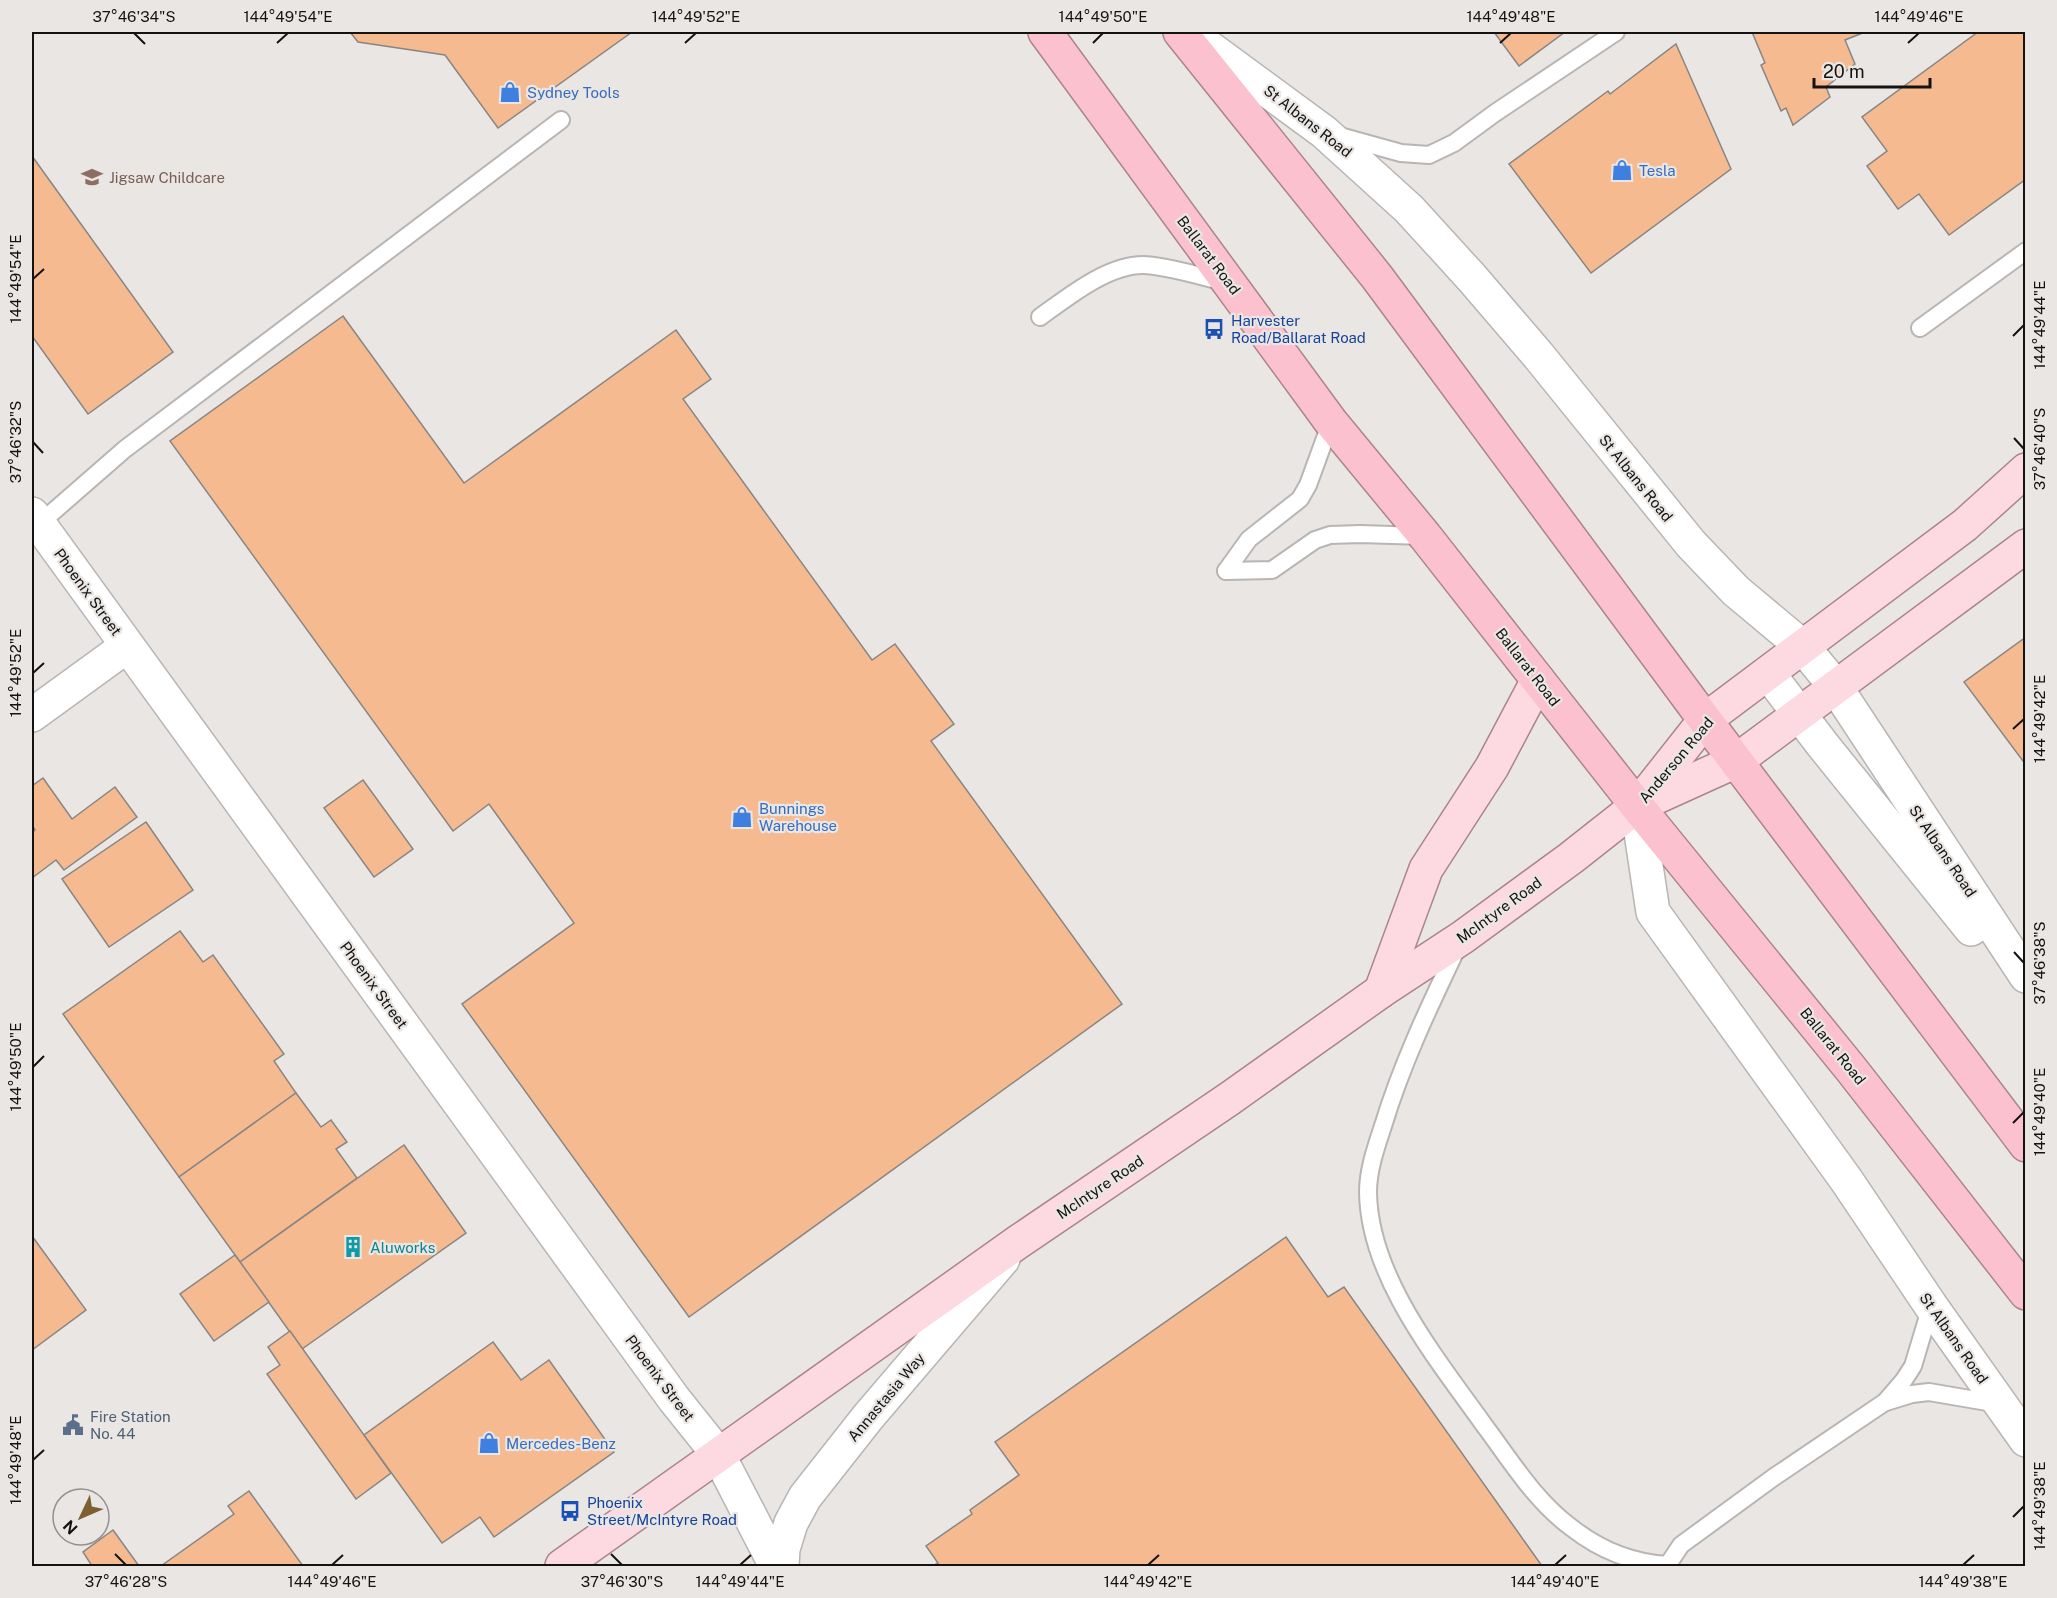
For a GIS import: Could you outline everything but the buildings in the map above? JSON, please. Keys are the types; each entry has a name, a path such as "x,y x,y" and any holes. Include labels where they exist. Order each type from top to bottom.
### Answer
{"highway":[{"name":"Ballarat Road","path":"1045,32 1331,422 1425,536 1637,806 1851,1069 2025,1293"},
{"path":"1180,32 1377,277 1736,761 2019,1124"}],"main road":[{"name":"St Albans Road","path":"1188,32 1324,132 1409,209 1472,278 1552,372 1691,544 1736,591 1803,647 1835,686 2025,976"},
{"name":"Anderson Road","path":"1637,806 1705,720 1965,525 2025,470"},
{"name":"Phoenix Street","path":"35,519 667,1389 718,1454"},
{"name":"Anderson Road","path":"1637,806 1736,761 2025,546"},
{"path":"32,715 127,646"},
{"name":"St Albans Road","path":"1768,673 2025,995"},
{"path":"1381,991 1426,869 1492,767 1538,680"},
{"name":"St Albans Road","path":"1637,806 1653,912 1847,1181 2025,1440"},
{"name":"McIntyre Road","path":"562,1566 1018,1242 1229,1099 1381,991 1463,937 1571,858 1637,806"},
{"name":"Annastasia Way","path":"782,1566 783,1549 791,1523 805,1497 868,1417 1018,1242"},
{"path":"718,1454 776,1566"}],"lane":[{"path":"1324,132 1401,153 1429,155 1454,143 1616,32"},
{"path":"35,519 125,448 561,120"},
{"path":"1920,328 2025,251"},
{"path":"1040,317 1090,283 1126,267 1155,266 1229,283"},
{"path":"1331,422 1308,485 1300,499 1249,539 1226,571 1272,570 1315,540 1330,535 1425,536"},
{"path":"1463,937 1408,1052 1374,1156 1368,1192 1371,1223 1382,1259 1397,1293 1427,1345 1523,1479 1548,1508 1572,1529 1602,1548 1628,1559 1667,1566 1681,1545 1774,1477 1885,1402 1913,1366 1931,1306"},
{"path":"1885,1402 1912,1394 1929,1392 2000,1404"}],"place":[{"name":"Sydney Tools","path":"510,92"},
{"name":"Tesla","path":"1622,170"},
{"name":"Jigsaw Childcare","path":"92,177"},
{"name":"Harvester Road/Ballarat Road","path":"1214,329"},
{"name":"Bunnings Warehouse","path":"742,817"},
{"name":"Aluworks","path":"353,1247"},
{"name":"Fire Station No. 44","path":"73,1425"},
{"name":"Mercedes-Benz","path":"489,1443"},
{"name":"Phoenix Street/McIntyre Road","path":"570,1511"}]}
